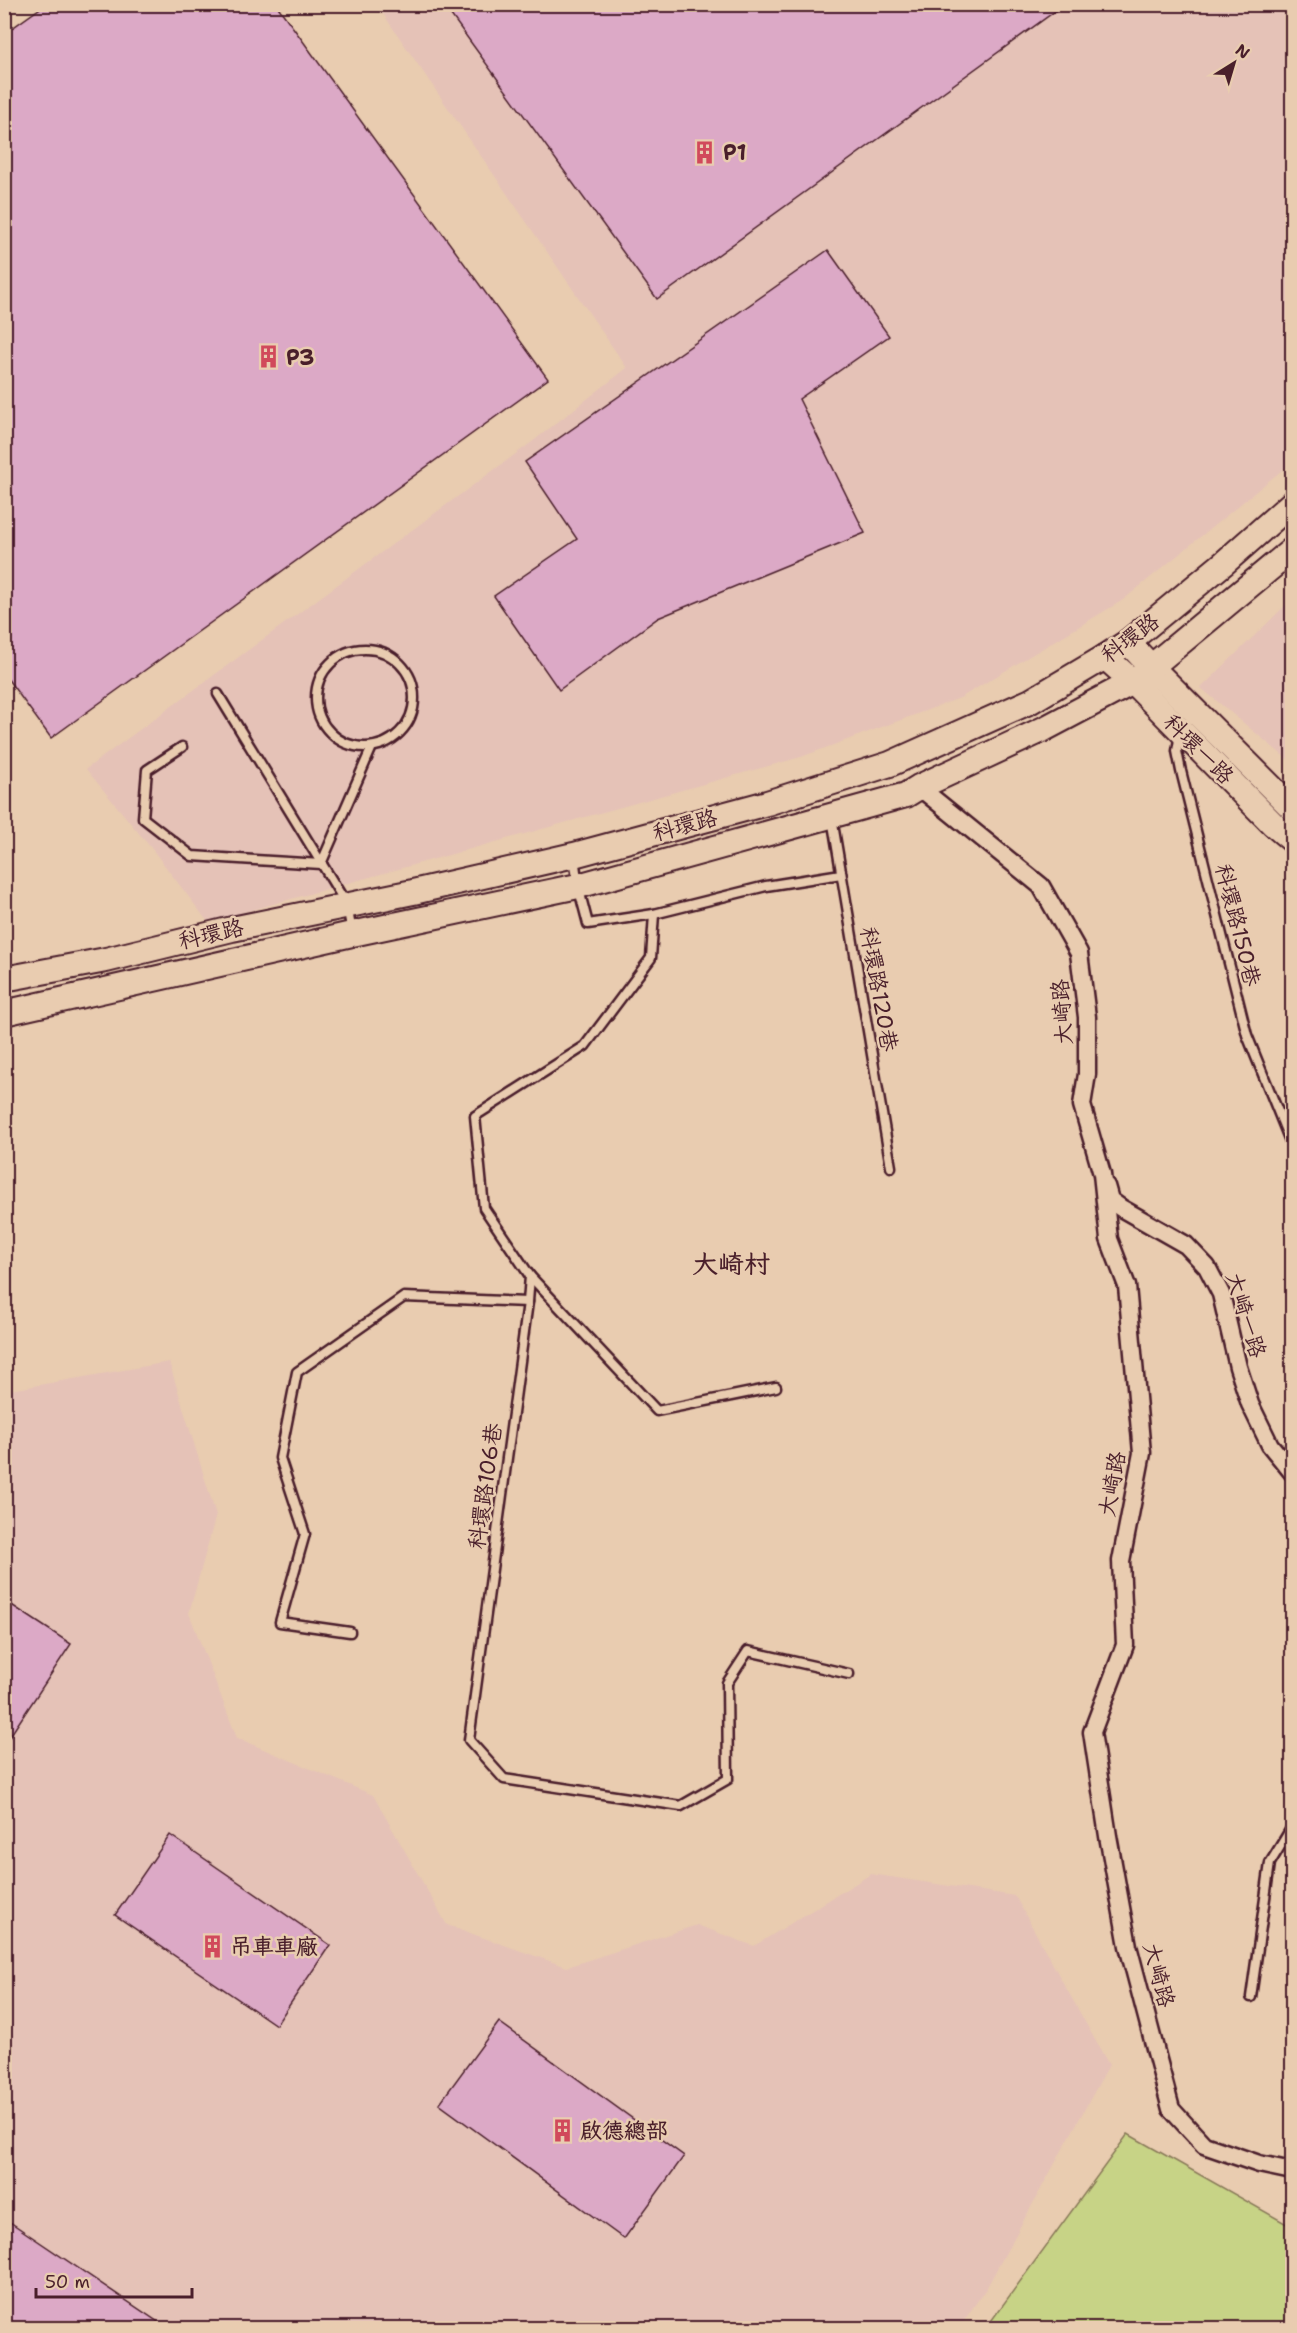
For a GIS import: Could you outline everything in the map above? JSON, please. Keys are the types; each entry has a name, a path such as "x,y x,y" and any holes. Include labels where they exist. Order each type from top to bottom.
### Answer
{"street":[{"name":"科環路","path":"4,979 106,960 232,928 574,855 767,803 890,764 1031,701 1105,657 1128,642 1293,503"},
{"name":"科環路","path":"4,1013 352,934 578,886 906,795 1044,729 1142,675 1293,550"},
{"name":"科環一路","path":"1128,642 1142,675"},
{"name":"科環一路","path":"1105,657 1142,675 1188,721 1293,808"},
{"name":"科環一路","path":"1188,721 1273,824 1293,840"},
{"name":"大崎路","path":"920,787 1041,886 1079,953 1087,1017 1087,1074 1082,1105 1102,1174 1109,1239 1127,1286 1142,1453 1121,1561 1125,1645 1092,1732 1108,1836 1128,1946 1170,2109 1204,2145 1259,2164 1293,2170"},
{"name":"大崎一路","path":"1102,1174 1110,1200 1186,1245 1207,1267 1221,1294 1238,1367 1255,1414 1270,1445 1293,1472"}],"lane":[{"path":"321,864 372,747 388,741 402,731 411,717 414,700 412,683 405,668 392,657 377,650 360,648 345,652 331,661 322,673 316,688 316,704 320,718 329,732 341,741 356,746 372,747"},
{"path":"218,694 346,905 352,934"},
{"name":"科環路150巷","path":"1188,721 1178,751 1181,771 1247,1035 1293,1146"},
{"path":"182,747 147,770 143,818 192,856 321,864"},
{"name":"科環路120巷","path":"832,817 891,1167"},
{"path":"574,855 578,886 588,924 654,914 766,886 841,874"},
{"path":"654,914 651,958 585,1046 476,1116 484,1208 530,1276 657,1411 776,1387"},
{"name":"科環路106巷","path":"530,1276 469,1740 504,1779 681,1806 728,1779 727,1683 748,1651 849,1674"},
{"path":"350,1632 280,1622 304,1534 280,1458 297,1372 404,1297 528,1302"},
{"path":"1251,1997 1270,1863 1293,1827"}],"shaded area":[{"path":"377,5 1292,5 1292,462 1123,600 960,698 801,757 208,922 86,769 532,442 627,368"},
{"path":"1292,599 1292,763 1201,688"},
{"path":"169,1362 216,1515 189,1613 237,1738 373,1795 447,1925 567,1967 697,1925 754,1946 871,1874 1015,1896 1109,2065 987,2287 959,2328 5,2328 5,1391"}],"green space":[{"path":"1128,2134 1292,2227 1292,2328 986,2328"}],"building":[{"name":"P3","path":"46,4 276,4 548,379 51,738 4,674 4,34"},
{"name":"P1","path":"443,4 1065,4 657,299"},
{"path":"828,250 889,336 799,399 865,533 658,618 559,690 494,596 577,539 525,462"},
{"path":"4,1600 71,1644 4,1745"},
{"path":"170,1835 330,1945 276,2025 115,1915"},
{"name":"啟德總部","path":"499,2022 684,2156 624,2239 439,2104"},
{"path":"4,2218 167,2328 4,2328"}],"place":[{"name":"P1","path":"705,152"},
{"name":"P3","path":"268,357"},
{"name":"吊車車廠","path":"212,1946"},
{"name":"啟德總部","path":"562,2130"}],"district":[{"name":"大崎村","path":"731,1263"}]}
